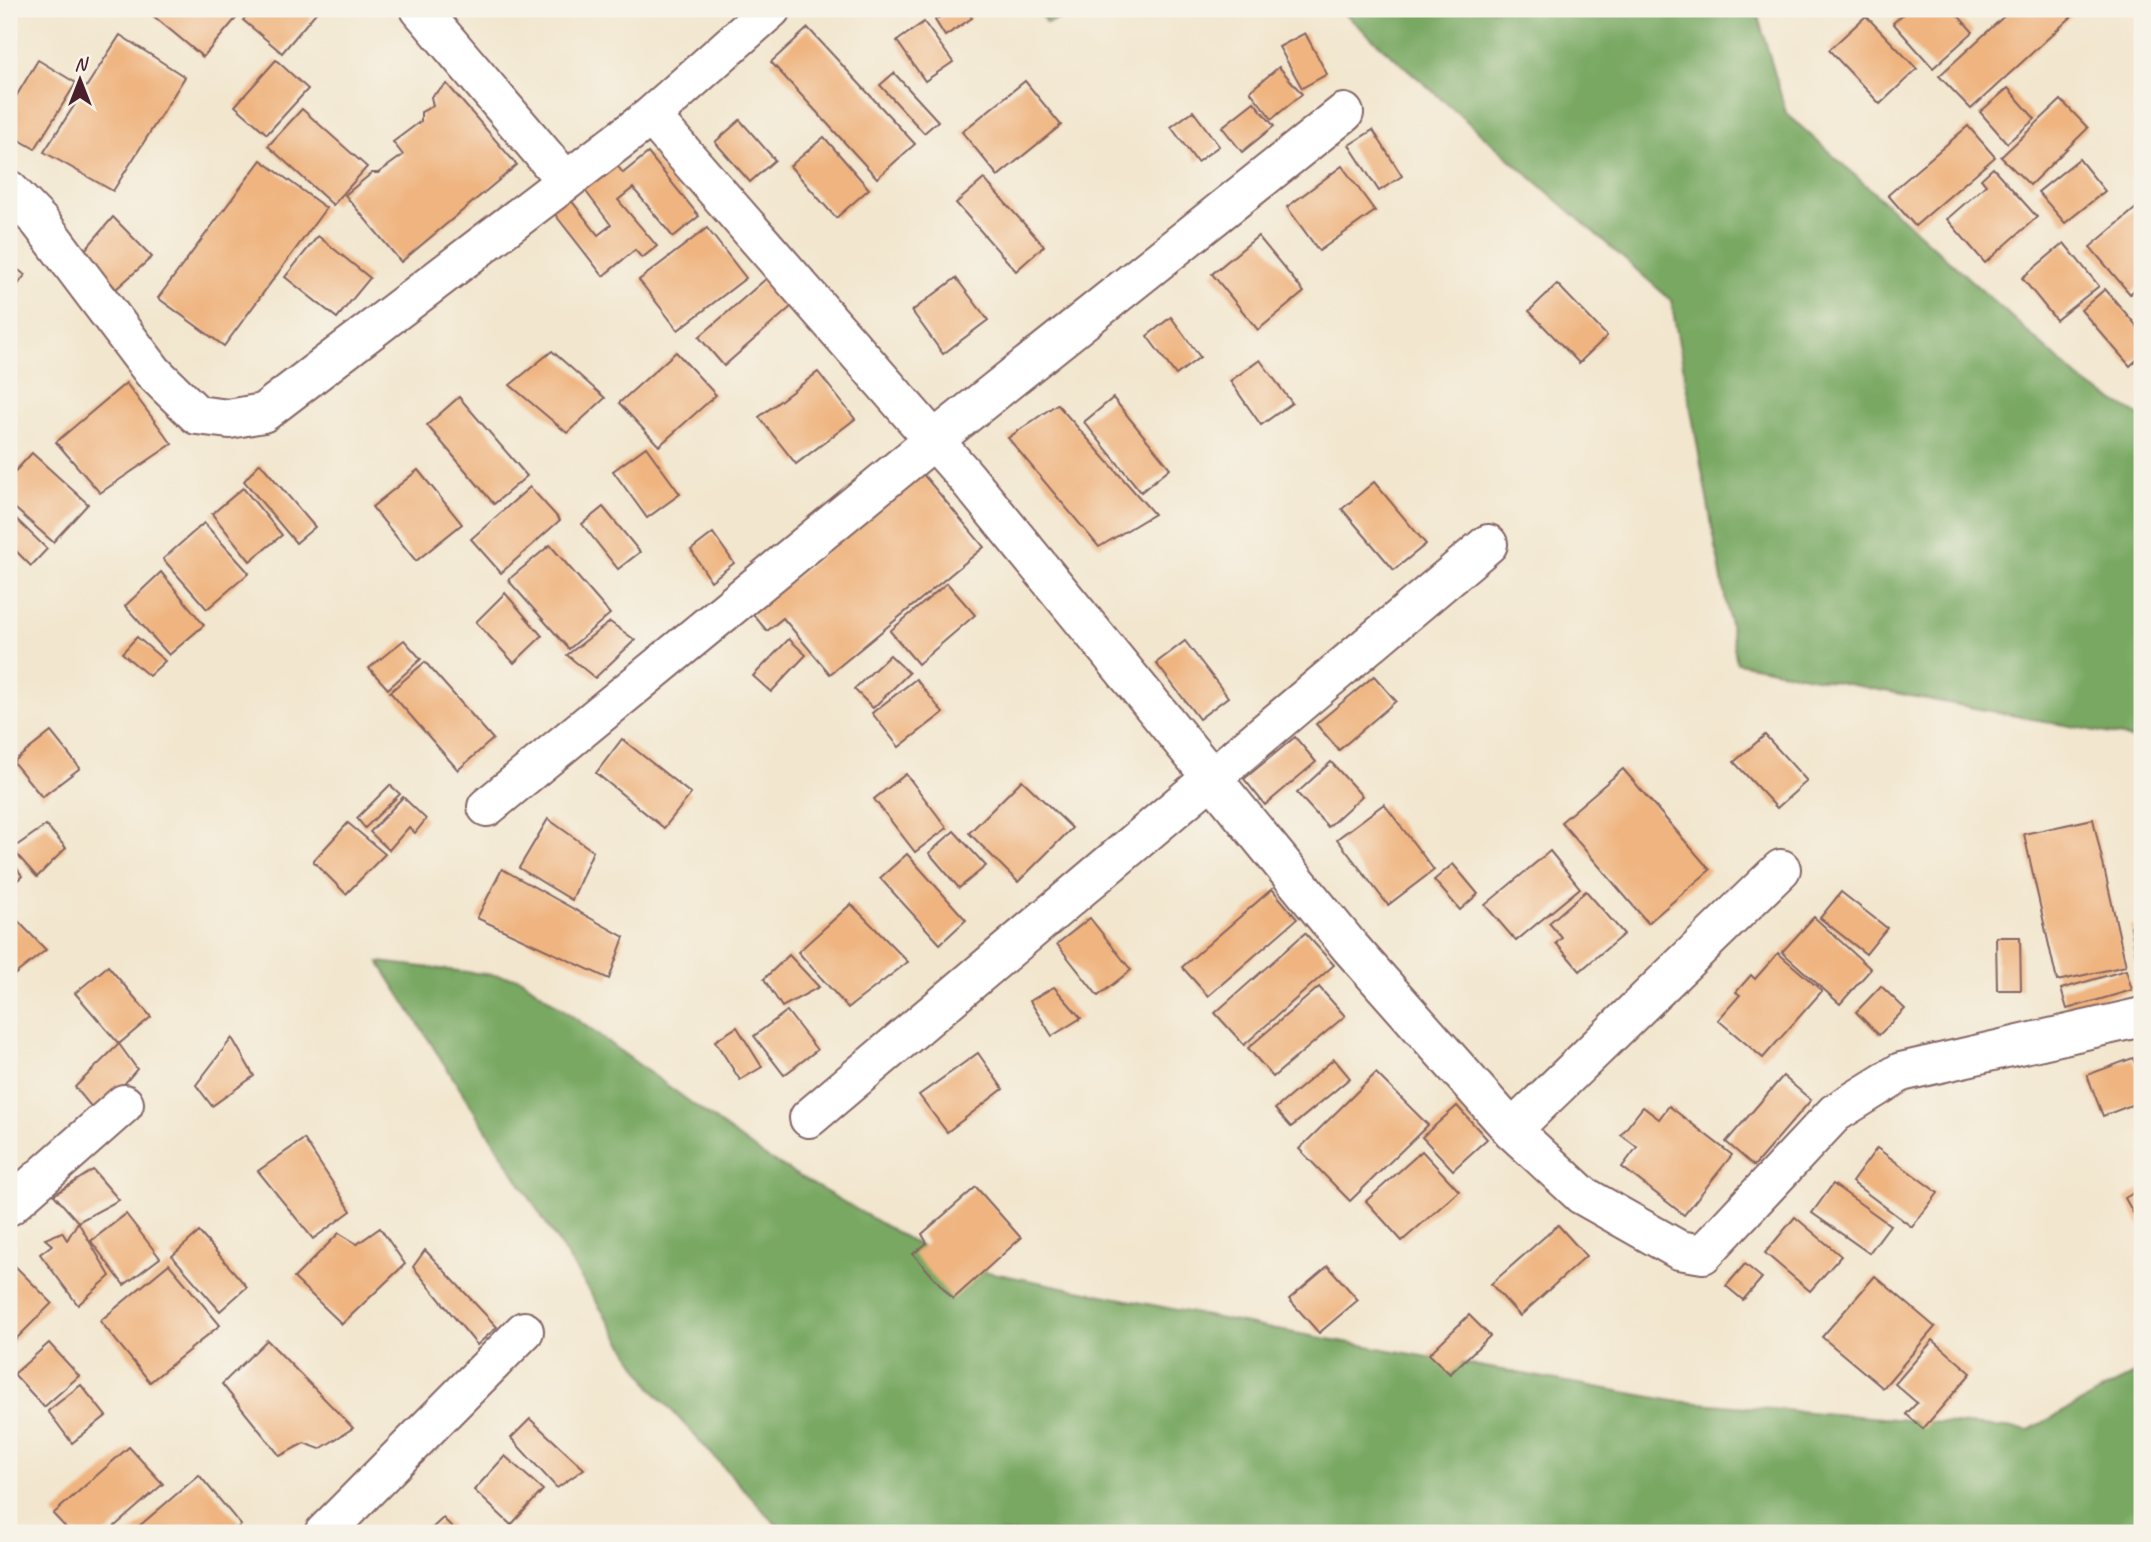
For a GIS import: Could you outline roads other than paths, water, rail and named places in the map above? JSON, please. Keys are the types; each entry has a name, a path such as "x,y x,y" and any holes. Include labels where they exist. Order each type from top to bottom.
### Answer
{"street":[{"path":"420,9 566,181"},
{"path":"9,190 40,222 153,372 197,415 229,419 263,413 651,116 771,9"},
{"path":"488,807 934,440 1344,113"},
{"path":"651,116 934,440 1350,947 1512,1130 1582,1195 1679,1250 1703,1254 1835,1113 1900,1072 2142,1017"},
{"path":"809,1118 1488,544"},
{"path":"1512,1130 1781,869"},
{"path":"9,1206 124,1104"},
{"path":"324,1533 524,1331"}]}
